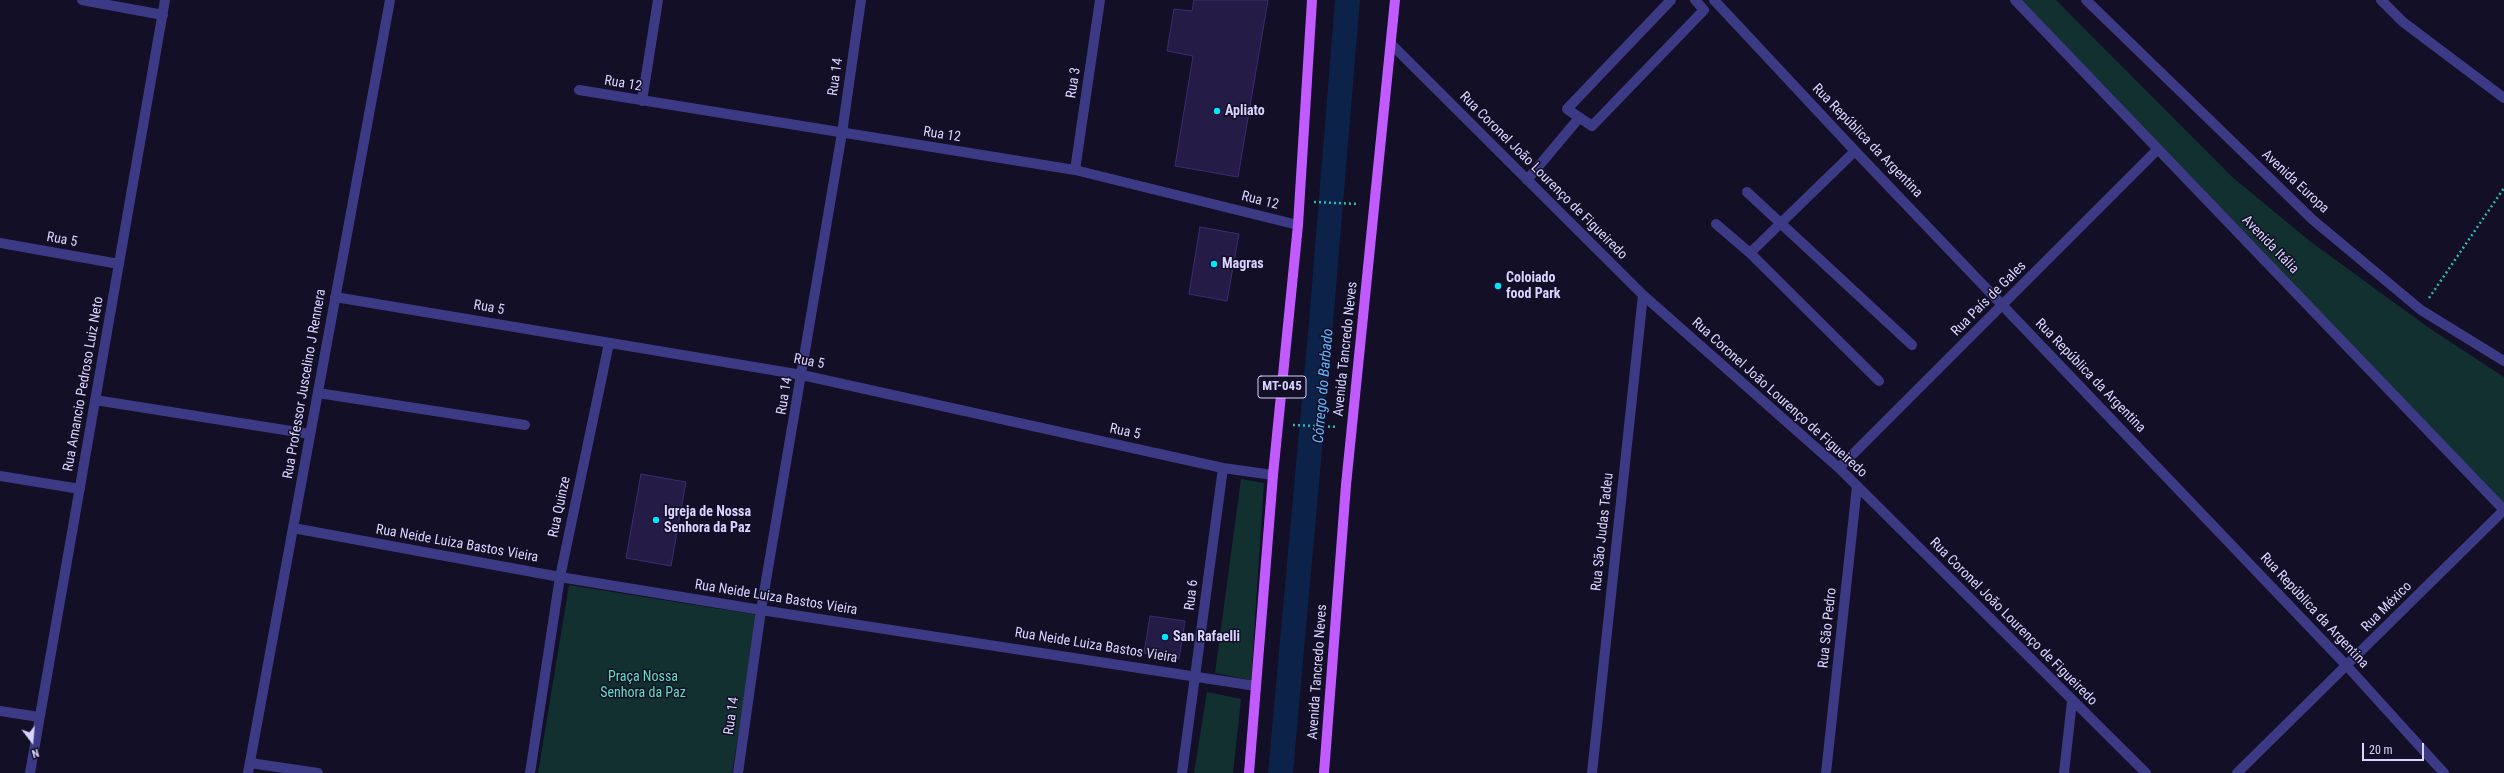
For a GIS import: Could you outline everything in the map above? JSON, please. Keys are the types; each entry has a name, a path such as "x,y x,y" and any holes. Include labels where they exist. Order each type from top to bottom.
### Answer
{"main road":[{"name":"MT-045","path":"1249,773 1273,475 1298,225 1312,0"},
{"name":"Avenida Tancredo Neves","path":"1324,773 1346,485 1392,45 1395,0"}],"street":[{"path":"82,0 163,15"},
{"name":"Rua Amancio Pedroso Luiz Neto","path":"30,773 165,0"},
{"name":"Rua Professor Juscelino J Rennera","path":"248,773 390,0"},
{"path":"642,101 658,0"},
{"name":"Rua 14","path":"738,773 761,610 842,133 860,0"},
{"name":"Rua 3","path":"1075,170 1100,0"},
{"path":"1671,0 1567,109 1592,126 1704,10 1695,0"},
{"name":"Rua República da Argentina","path":"1714,0 2347,666 2444,773"},
{"name":"Avenida Itália","path":"2015,0 2504,510"},
{"name":"Avenida Europa","path":"2086,0 2313,220 2421,310 2504,361"},
{"path":"2381,0 2403,22 2504,98"},
{"name":"Rua Coronel João Lourenço de Figueiredo","path":"1392,45 1643,295 1839,468 2146,773"},
{"name":"Rua 12","path":"579,90 1075,170 1298,225"},
{"path":"1527,180 1579,118"},
{"name":"Rua País de Gales","path":"1839,468 2158,149"},
{"path":"1750,253 1856,151"},
{"path":"1748,192 1912,345"},
{"path":"1716,224 1750,253 1879,381"},
{"name":"Rua 5","path":"0,243 119,264"},
{"name":"Rua São Judas Tadeu","path":"1592,773 1643,295"},
{"name":"Rua 5","path":"335,296 802,375 1223,468 1273,475"},
{"name":"Rua Quinze","path":"530,773 560,577 609,343"},
{"path":"318,393 525,425"},
{"path":"95,400 310,434"},
{"name":"Rua 6","path":"1182,773 1223,468"},
{"path":"0,476 80,489"},
{"name":"Rua São Pedro","path":"1826,773 1857,486"},
{"name":"Rua México","path":"2238,773 2504,510"},
{"name":"Rua Neide Luiza Bastos Vieira","path":"293,528 560,577 761,610 1256,686"},
{"path":"2064,773 2072,701"},
{"path":"0,711 40,717"},
{"path":"250,762 318,773"}],"path":[{"path":"2421,310 2504,188"},
{"path":"1320,202 1352,204"},
{"path":"1299,425 1331,426"}],"green space":[{"path":"2020,0 2056,0 2231,176 2311,242 2429,328 2504,377 2504,507"},
{"path":"1241,479 1264,483 1251,680 1215,673"},
{"name":"Praça Nossa Senhora da Paz","path":"569,585 758,615 732,773 538,773"},
{"path":"1207,692 1241,699 1233,773 1194,773"}],"water":[{"name":"Córrego do Barbado","path":"1335,0 1360,0 1328,383 1293,773 1268,773 1309,322"}],"building":[{"name":"Apliato","path":"1194,0 1268,0 1238,177 1175,166 1193,56 1167,51 1174,9 1192,11"},
{"name":"Magras","path":"1200,227 1239,234 1227,301 1189,294"},
{"name":"Igreja de Nossa Senhora da Paz","path":"641,474 686,482 671,566 626,558"},
{"name":"San Rafaelli","path":"1150,616 1185,621 1179,659 1144,653"}],"place":[{"name":"Apliato","path":"1217,111"},
{"name":"Magras","path":"1214,264"},
{"name":"Coloiado food Park","path":"1498,286"},
{"name":"Igreja de Nossa Senhora da Paz","path":"656,520"},
{"name":"San Rafaelli","path":"1165,637"}]}
